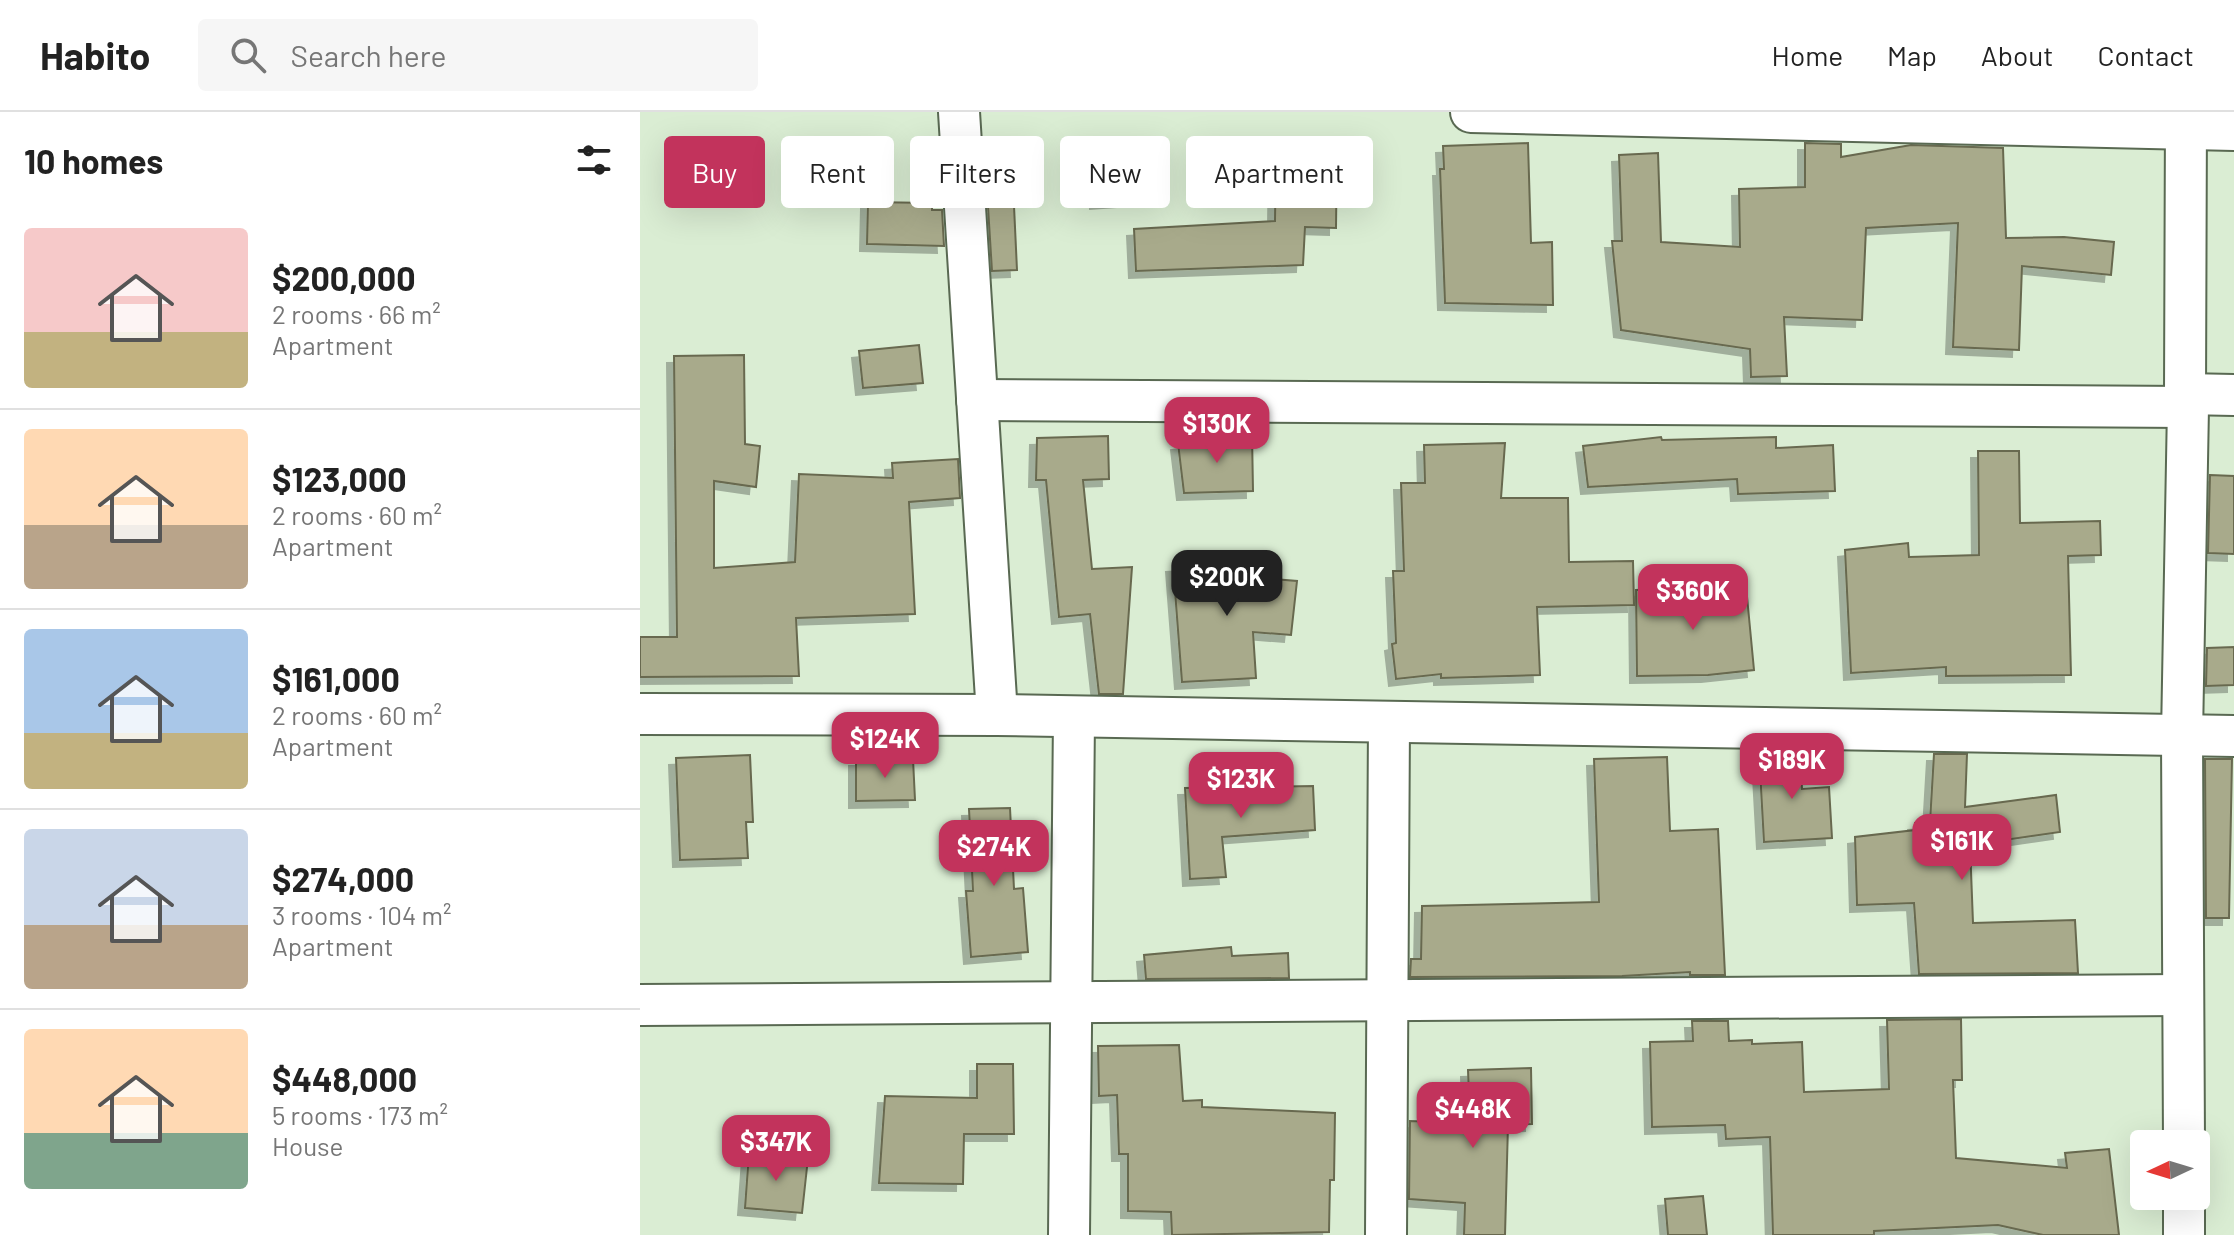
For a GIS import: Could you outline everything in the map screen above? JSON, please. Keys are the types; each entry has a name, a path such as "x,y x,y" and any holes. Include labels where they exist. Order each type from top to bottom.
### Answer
{"street":[{"path":"959,112 997,715"},
{"path":"1471,112 2186,121 2234,130"},
{"path":"2184,1130 2182,736 2187,401 2186,121"},
{"path":"977,400 2187,401 2234,395"},
{"path":"640,714 997,715 2234,736"},
{"path":"1069,1235 1074,717"},
{"path":"1386,1235 1389,722"},
{"path":"640,1005 2183,995"},
{"path":"2184,1210 2184,1235"}],"building":[{"path":"1528,143 1531,243 1552,242 1553,305 1445,303 1440,169 1444,169 1443,146"},
{"path":"1805,143 1841,144 1841,157 1911,145 2003,148 2006,238 2064,237 2114,242 2111,275 2022,266 2019,350 1953,347 1958,223 1866,228 1862,320 1784,317 1787,376 1751,377 1750,349 1621,330 1612,241 1622,241 1619,155 1658,153 1661,242 1740,247 1739,189 1805,187"},
{"path":"894,202 910,203 910,208 942,210 944,246 867,244 868,208 894,208"},
{"path":"988,208 1014,208 1017,270 992,271"},
{"path":"1275,208 1336,208 1336,228 1305,227 1303,265 1136,271 1134,229 1275,221"},
{"path":"919,345 923,383 863,388 859,351"},
{"path":"744,355 745,444 760,446 756,487 714,481 714,568 795,562 799,474 893,478 892,463 958,459 960,498 909,502 915,614 796,618 799,676 640,677 640,637 677,637 674,356"},
{"path":"1252,434 1253,491 1184,493 1178,443"},
{"path":"1108,436 1109,479 1083,480 1092,569 1132,567 1123,694 1099,694 1090,614 1059,617 1046,480 1036,480 1037,438"},
{"path":"1661,437 1662,440 1776,437 1776,448 1833,445 1835,491 1738,494 1737,479 1588,487 1583,446"},
{"path":"1505,443 1501,498 1568,498 1569,562 1633,561 1634,605 1537,607 1540,675 1441,678 1441,674 1396,679 1392,644 1396,643 1393,571 1404,571 1401,483 1425,483 1424,445"},
{"path":"1978,451 2019,451 2020,523 2100,521 2101,555 2068,556 2071,675 1946,676 1946,667 1851,673 1845,550 1908,543 1909,557 1979,555"},
{"path":"2210,475 2234,476 2234,554 2208,553"},
{"path":"1250,561 1251,577 1297,581 1291,635 1253,632 1256,678 1182,682 1173,565"},
{"path":"1746,586 1754,670 1708,675 1637,676 1636,590"},
{"path":"2234,647 2234,685 2206,686 2207,648"},
{"path":"1759,752 1800,752 1802,789 1829,787 1832,838 1764,842"},
{"path":"1934,754 1967,754 1965,807 2056,795 2060,832 1970,845 1973,923 2075,920 2078,973 1919,974 1914,903 1857,905 1855,837 1915,830 1915,823 1930,822"},
{"path":"750,755 753,822 746,822 748,858 680,860 676,758"},
{"path":"1667,757 1670,831 1718,829 1725,975 1690,975 1690,972 1622,976 1410,977 1411,959 1421,959 1422,906 1599,902 1594,759"},
{"path":"856,759 913,759 915,800 856,801"},
{"path":"2205,759 2232,759 2229,918 2206,918"},
{"path":"1313,786 1315,830 1222,837 1226,877 1190,879 1185,788"},
{"path":"1010,808 1014,889 1023,888 1028,952 971,957 966,891 973,891 969,809"},
{"path":"1231,947 1232,956 1288,953 1289,978 1146,979 1144,955"},
{"path":"1961,1019 1962,1080 1953,1080 1956,1158 2067,1168 2065,1153 2109,1149 2119,1235 2043,1235 1998,1225 1874,1231 1874,1235 1773,1235 1770,1137 1726,1139 1725,1125 1652,1127 1650,1042 1693,1041 1692,1021 1728,1021 1729,1041 1752,1040 1752,1044 1802,1042 1804,1092 1889,1089 1887,1020"},
{"path":"1179,1045 1183,1101 1202,1100 1202,1107 1335,1113 1329,1232 1172,1235 1171,1212 1128,1211 1128,1154 1119,1154 1117,1095 1099,1096 1098,1046"},
{"path":"977,1064 1013,1064 1014,1134 964,1134 963,1184 879,1183 885,1096 977,1098"},
{"path":"1531,1068 1532,1124 1508,1125 1505,1235 1464,1235 1465,1203 1409,1199 1410,1121 1470,1123 1468,1070"},
{"path":"749,1153 808,1158 802,1213 745,1208"},
{"path":"1703,1196 1707,1235 1668,1235 1665,1199"}]}
